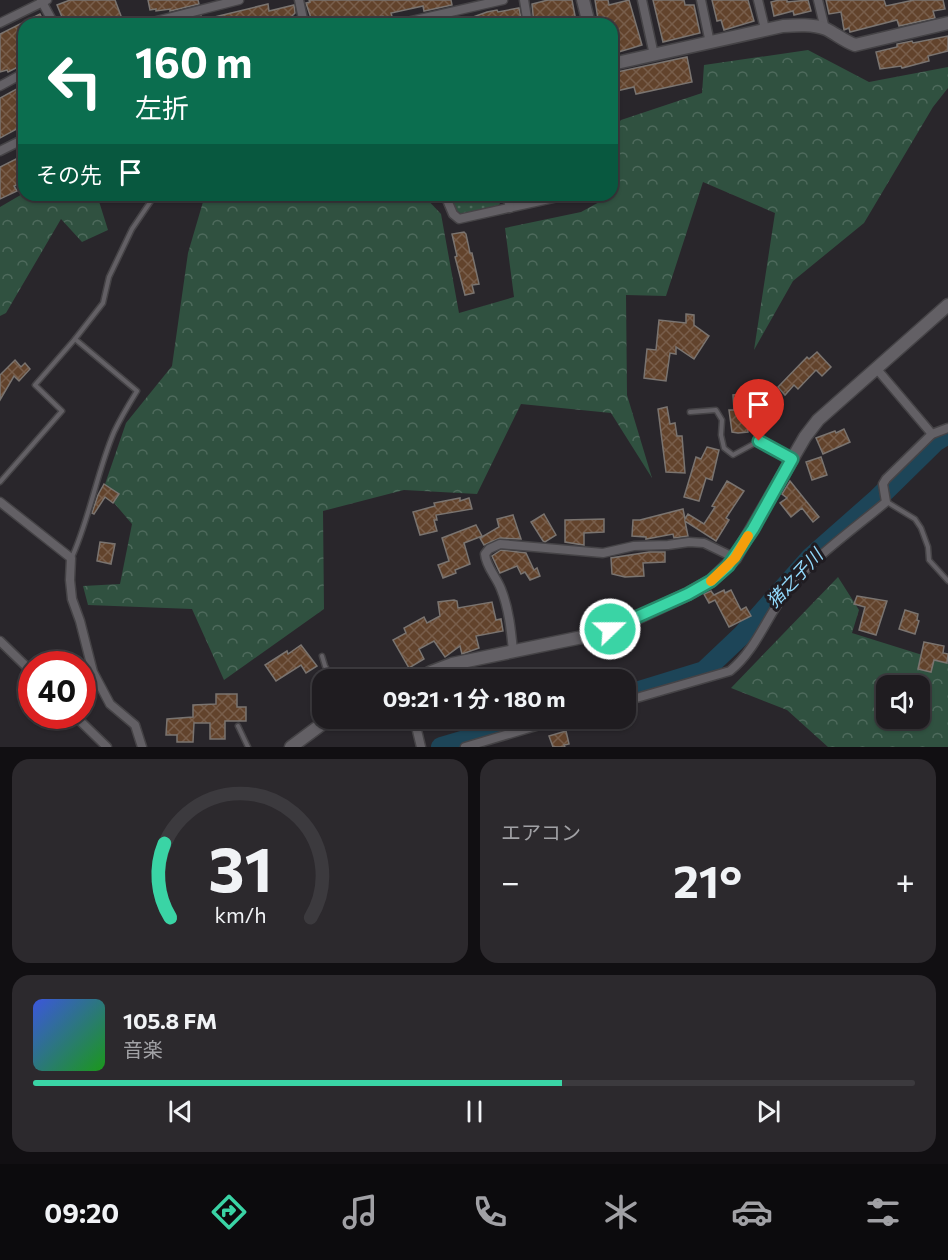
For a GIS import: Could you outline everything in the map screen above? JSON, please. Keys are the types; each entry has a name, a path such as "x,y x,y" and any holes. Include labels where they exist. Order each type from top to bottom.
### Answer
{"street":[{"path":"168,18 239,0"},
{"path":"299,0 303,18"},
{"path":"424,18 503,0"},
{"path":"524,0 527,18"},
{"path":"583,0 588,18"},
{"path":"642,0 654,55"},
{"path":"701,0 710,43"},
{"path":"759,0 765,29"},
{"path":"818,0 825,29"},
{"path":"0,23 43,1 51,18"},
{"path":"618,63 765,29 804,25 825,29 840,40 855,45 948,23"},
{"path":"0,86 18,76"},
{"path":"0,151 18,142"},
{"path":"448,201 453,214 459,219 541,201"},
{"path":"508,201 510,208"},
{"path":"439,669 452,664 597,634 624,624 711,581 735,558 805,437 818,420 948,305"},
{"path":"876,368 933,434"},
{"path":"636,698 729,671 743,660 788,589 806,570 886,499 884,484 886,479 933,434 948,428"},
{"path":"0,502 71,558 72,599 93,672 110,704 135,725 142,747"},
{"path":"513,651 508,613 500,588 486,562 485,554 489,549 500,544 603,553 634,546 689,542 704,543 735,558"},
{"path":"0,641 18,658"},
{"path":"88,729 107,747"},
{"path":"291,747 315,729"},
{"path":"417,729 421,745"},
{"path":"465,747 526,729"}],"lane":[{"path":"0,482 62,411 35,385 103,303 109,277 132,229 151,201"},
{"path":"71,558 113,435 137,391 75,339"},
{"path":"690,412 716,410 722,420 724,448 733,455 759,441 792,459"},
{"path":"886,499 915,519 928,547 929,560 948,581"},
{"path":"322,656 326,669"},
{"path":"238,726 248,747"}],"green space":[{"path":"808,50 869,82 948,67 948,88 933,107 864,223 793,281 754,350 775,213 703,182 666,296 626,295 627,395 652,478 611,413 521,404 477,494 404,490 323,511 324,609 224,680 192,609 88,605 83,586 120,584 132,524 103,490 126,423 172,366 188,253 203,201 429,201 441,214 459,313 514,297 505,228 581,212 601,201 618,201 618,123 621,120 702,93 704,65"},
{"path":"18,196 18,201 99,201 108,230 82,242 61,219 6,313 0,316 0,207"},
{"path":"452,201 502,201 498,206 463,215 454,209"},
{"path":"838,577 859,610 852,633 948,663 948,747 828,747 787,710 731,688"}],"building":[{"path":"70,0 115,0 122,18 62,18 57,5"},
{"path":"148,0 198,0 199,4 170,11 170,9 156,11 156,9 150,10"},
{"path":"309,0 451,0 452,5 424,11 423,6 391,13 392,18 384,18 383,16 311,18 306,3 310,2"},
{"path":"548,0 572,0 575,18 533,18 532,4"},
{"path":"595,0 608,0 609,5 629,0 642,45 618,52 618,18 598,18"},
{"path":"653,0 684,0 685,5 694,5 700,33 663,42"},
{"path":"712,0 748,0 754,21 724,30 721,20 717,21"},
{"path":"787,0 787,2 808,0 811,11 794,15 793,11 774,16 771,2"},
{"path":"826,0 884,0 886,6 914,0 943,0 945,9 933,11 935,18 899,26 897,20 850,32 849,28 844,30 841,12 829,14"},
{"path":"268,4 269,11 294,5 295,13 292,18 210,18"},
{"path":"519,8 521,18 470,18 487,12 497,10 498,12"},
{"path":"18,25 18,67 8,72 7,70 0,72 0,34"},
{"path":"948,36 948,51 928,56 929,61 902,68 901,66 880,69 876,52 897,47 897,44"},
{"path":"687,57 692,82 636,94 634,87 618,91 618,72"},
{"path":"18,88 18,128 0,138 0,98"},
{"path":"18,158 18,184 14,186 17,191 0,199 0,167"},
{"path":"464,232 470,253 472,253 479,284 472,285 474,293 465,295 455,257 457,256 452,234"},
{"path":"686,314 694,315 694,325 709,336 694,359 676,347 676,354 670,353 666,381 644,378 647,349 656,350 659,320 686,323"},
{"path":"817,352 831,367 822,376 816,370 798,389 794,385 785,395 778,387 807,357 809,359"},
{"path":"15,360 21,367 25,363 30,369 19,381 14,376 0,400 0,375"},
{"path":"741,394 742,409 743,412 746,411 748,432 738,433 732,432 729,410 734,410 733,395"},
{"path":"667,407 670,424 675,423 677,436 682,436 685,473 666,472 658,409"},
{"path":"844,429 850,442 823,454 816,438"},
{"path":"707,447 719,450 712,480 706,478 699,501 684,497 696,457 701,459"},
{"path":"821,457 827,475 812,480 806,462"},
{"path":"727,481 744,491 726,518 729,520 716,541 685,521 688,536 674,538 673,534 646,539 646,537 632,536 633,520 683,509 685,519 688,514 704,524"},
{"path":"790,481 819,517 813,522 802,508 791,517 780,503 787,498 782,494"},
{"path":"104,484 119,494 113,503 105,497 94,514 92,513 98,495"},
{"path":"460,498 460,501 469,498 472,509 436,515 437,520 434,520 437,531 420,535 413,512 435,506 434,503"},
{"path":"544,514 556,535 545,542 531,522"},
{"path":"513,515 521,539 500,538 484,545 480,538 499,527 497,519"},
{"path":"604,519 604,532 584,533 584,545 565,542 565,520"},
{"path":"476,525 482,536 464,543 470,564 443,578 438,565 449,561 442,538"},
{"path":"100,542 115,544 111,564 97,561"},
{"path":"501,550 526,553 534,570 537,568 540,576 530,580 525,572 521,574 517,566 500,573 492,556"},
{"path":"665,552 665,562 643,563 644,576 625,577 612,574 611,558"},
{"path":"724,590 725,593 731,590 741,610 746,607 751,616 729,627 715,600 709,603 704,594 711,591 714,595"},
{"path":"857,596 887,601 876,635 859,630 865,607 854,604"},
{"path":"457,601 458,608 492,602 496,620 501,619 503,631 476,636 479,648 462,654 460,646 445,657 434,641 419,649 424,659 409,668 393,640 406,633 404,628 424,617 427,623 440,616 438,602"},
{"path":"905,610 918,614 917,620 919,621 915,634 899,629"},
{"path":"924,642 944,646 943,653 948,654 947,663 934,660 931,672 918,669"},
{"path":"301,645 317,666 306,673 301,665 276,681 265,665 287,651 288,654"},
{"path":"216,694 237,694 237,707 246,707 246,721 225,721 225,739 210,739 210,723 194,723 193,742 177,742 177,735 166,735 167,719 193,717 193,705 216,704"},
{"path":"566,731 569,744 564,745 565,747 553,747 549,736"}],"waterway":[{"name":"猪之子川","path":"636,692 704,671 742,635 810,558 878,498 935,442 948,434"},
{"name":"猪之子川","path":"441,747 502,729"}],"slow traffic":[{"path":"711,581 735,558 748,536"}],"route":[{"path":"610,629 688,594 711,581 735,558 792,459 759,441"}]}
